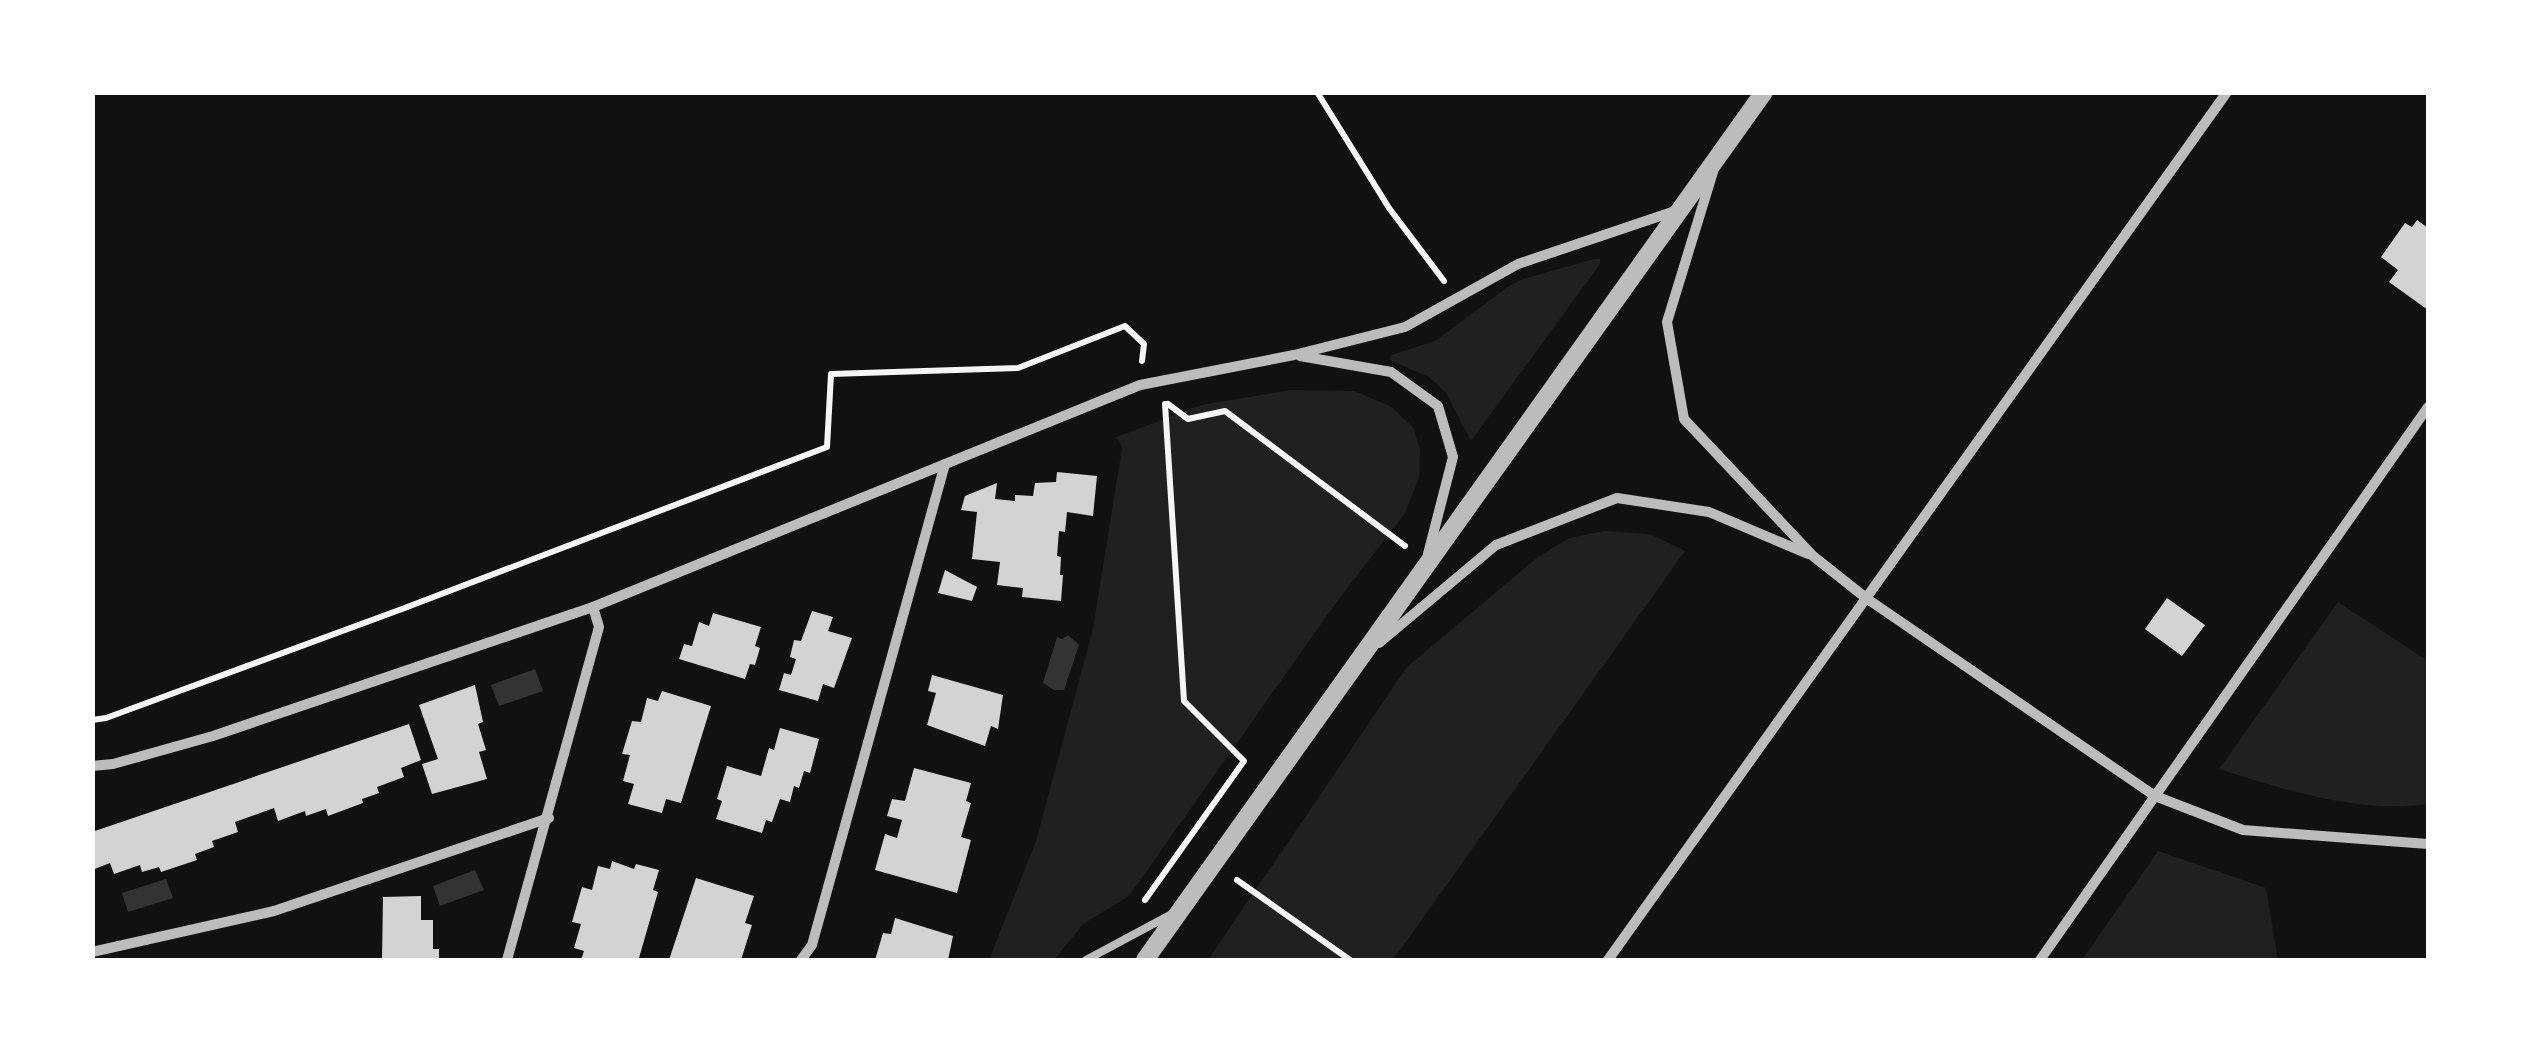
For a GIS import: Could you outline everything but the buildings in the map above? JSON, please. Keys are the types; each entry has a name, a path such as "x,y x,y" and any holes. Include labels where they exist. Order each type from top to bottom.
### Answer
{"street":[{"path":"1146,960 1764,92"},
{"path":"1608,960 2228,92"},
{"path":"1718,156 1667,322 1684,420 1814,556 1866,598 2156,796 2243,830 2428,844"},
{"path":"92,766 113,764 213,736 592,608 1140,384 1294,356 1405,327 1518,264 1679,210"},
{"path":"1294,356 1391,372 1438,406 1453,457 1426,562"},
{"path":"2040,960 2428,408"},
{"path":"801,960 812,946 945,464"},
{"path":"1365,654 1496,546 1618,498 1708,512 1814,556"},
{"path":"507,960 600,627 592,608"},
{"path":"92,952 274,910 548,818"}],"lane":[{"path":"1086,960 1183,908"}],"path":[{"path":"1317,92 1389,208 1457,298"},
{"path":"1165,402 1184,700 1244,760 1145,901 1183,908"},
{"path":"1227,896 1236,880 1350,960"}],"shaded area":[{"path":"1600,259 1600,264 1471,441 1446,393 1429,377 1389,360 1391,355 1435,341 1523,279"},
{"path":"1291,390 1354,391 1390,406 1413,427 1420,450 1419,478 1405,513 1333,607 1129,896 1083,924 1054,960 989,960 1036,841 1093,629 1122,448 1114,438 1201,405"},
{"path":"1605,531 1650,534 1685,551 1393,960 1208,960 1407,667 1538,557 1569,538"},
{"path":"2338,602 2428,661 2428,804 2349,803 2219,769"},
{"path":"1068,635 1079,645 1064,690 1054,690 1043,683 1057,637"},
{"path":"535,669 543,691 499,706 491,685"},
{"path":"2158,851 2266,888 2278,960 2082,960"},
{"path":"475,870 484,890 440,906 433,886"},
{"path":"166,879 173,898 128,912 122,893"}]}
